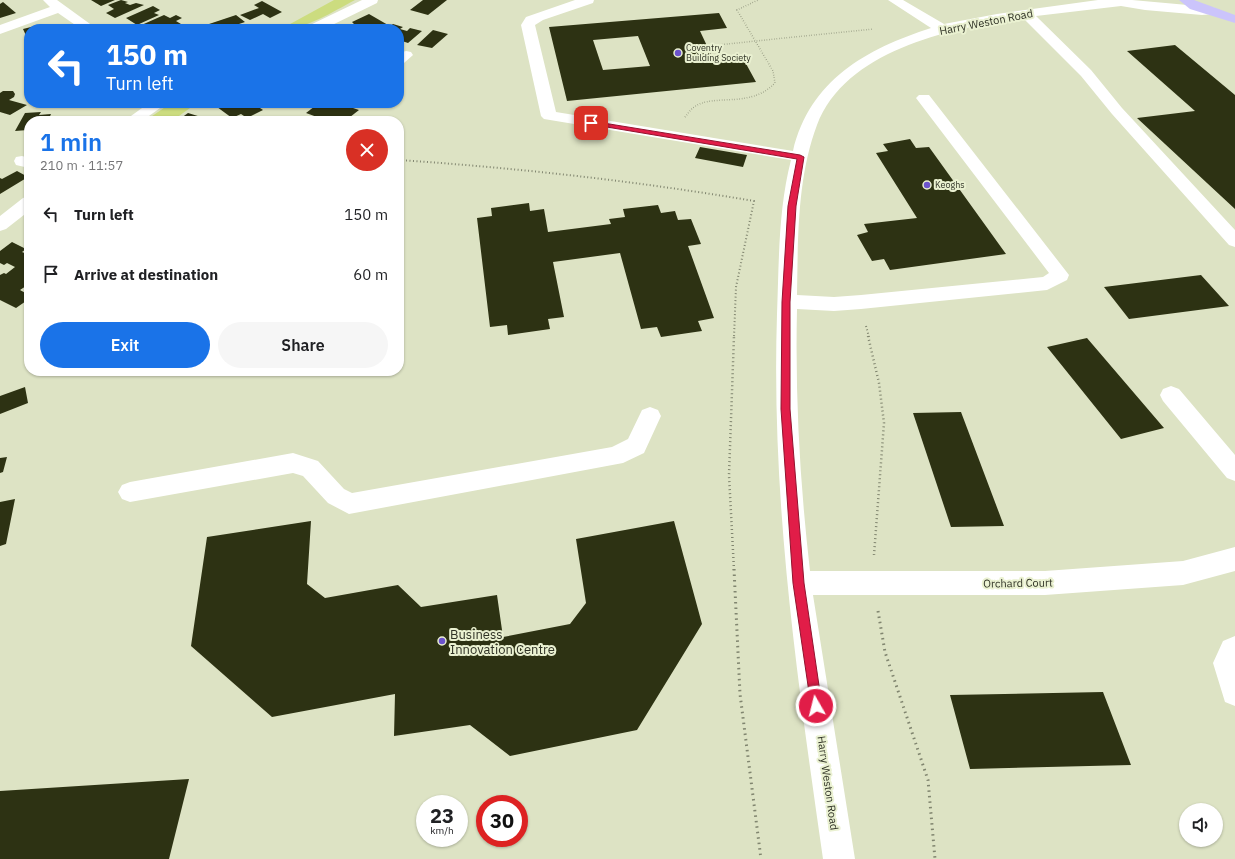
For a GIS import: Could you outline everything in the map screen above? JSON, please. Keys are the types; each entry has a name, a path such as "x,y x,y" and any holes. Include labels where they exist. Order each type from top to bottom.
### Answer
{"main road":[{"path":"1185,0 1210,11 1234,18"}],"street":[{"path":"323,24 372,0"},
{"path":"588,0 538,17 531,20 528,25 548,116 800,157"},
{"path":"894,0 942,29"},
{"name":"Harry Weston Road","path":"838,859 799,583 786,409 786,302 792,206 800,157 808,130 817,109 829,92 844,77 892,48 942,29 982,20 1124,1 1142,6 1210,11"},
{"path":"0,30 54,4 83,24"},
{"path":"1026,14 1086,73 1117,111 1235,241"},
{"path":"786,302 834,304 861,302 1047,283 1060,275 924,98"},
{"path":"140,116 152,108"},
{"path":"0,225 24,206"},
{"path":"1171,395 1229,464"},
{"path":"130,492 293,463 310,468 336,496 348,504 615,456 636,446 650,416"},
{"name":"Orchard Court","path":"799,583 1045,583 1183,573 1235,559"},
{"path":"1235,649 1232,650 1226,663 1235,692"}],"path":[{"path":"676,137 686,113 694,107 703,103 761,94 771,88 775,83 773,71 737,10 758,0"},
{"path":"708,46 873,29"},
{"path":"404,160 492,166 664,186 754,201 736,287 729,475 740,694 761,859"}],"green space":[{"path":"334,0 355,0 310,23 290,24"},
{"path":"164,108 190,108 179,116 152,116"}],"building":[{"path":"91,0 115,0 101,6"},
{"path":"121,0 128,2 125,3 130,5 136,3 144,5 115,18 106,13 114,9 108,5"},
{"path":"423,0 447,0 428,15 410,10"},
{"path":"262,1 282,12 270,18 263,14 250,20 240,15 259,8 254,5"},
{"path":"3,2 16,13 0,18 0,4"},
{"path":"153,6 160,10 154,13 159,15 139,24 135,24 126,18"},
{"name":"Coventry Building Society","path":"719,13 727,28 700,31 715,63 744,60 756,82 567,101 549,27","holes":["638,36 650,66 603,70 593,40"]},
{"path":"369,14 386,24 354,24 352,22"},
{"path":"164,15 170,18 176,15 182,18 176,21 181,24 144,24"},
{"path":"236,15 245,22 239,24 209,24"},
{"path":"410,28 422,31 408,43 404,42 404,30 407,31"},
{"path":"433,30 448,34 432,48 417,45"},
{"path":"1175,45 1235,95 1235,209 1137,118 1195,111 1127,51"},
{"path":"3,91 13,91 15,94 14,97 9,100 24,104 24,107 10,115 0,112 0,93"},
{"path":"218,108 260,108 263,110 251,116 244,116 241,114 236,116 229,116"},
{"path":"312,108 353,108 359,110 351,116 314,116 306,113"},
{"path":"41,112 39,115 51,114 50,116 24,116 24,130 15,131 25,113"},
{"path":"188,113 198,116 184,116"},
{"name":"Keoghs","path":"910,139 916,148 929,147 1006,254 890,270 884,259 872,261 857,235 868,232 864,224 917,218 876,153 888,151 883,144"},
{"path":"700,147 747,155 743,167 695,158"},
{"path":"17,171 24,175 24,179 0,194 0,178 2,179"},
{"path":"529,203 530,211 544,209 548,232 611,224 609,219 625,217 623,209 658,205 661,213 675,211 678,220 691,219 701,244 688,246 714,318 698,321 702,331 661,337 657,327 641,329 620,253 553,262 564,317 548,319 550,329 508,335 507,325 490,327 477,218 492,216 491,208"},
{"path":"12,242 24,248 22,252 24,253 24,287 20,290 24,292 24,302 16,308 0,300 0,275 4,273 6,274 15,267 7,263 4,265 0,263 0,251"},
{"path":"1201,275 1229,306 1129,319 1104,287"},
{"path":"1087,338 1164,428 1121,439 1047,347"},
{"path":"25,387 28,403 0,414 0,396"},
{"path":"961,412 1004,526 951,527 913,413"},
{"path":"7,457 3,472 0,473 0,458"},
{"path":"15,499 6,544 0,546 0,502"},
{"name":"Business Innovation Centre","path":"311,521 307,584 325,598 398,585 421,607 497,595 503,637 570,624 586,603 576,539 674,521 702,624 637,730 510,756 470,725 394,736 395,694 272,717 191,646 207,537"},
{"path":"1103,692 1131,765 970,769 950,695"},
{"path":"189,779 169,859 0,859 0,791"}],"place":[{"name":"Coventry Building Society","path":"678,53"},
{"name":"Keoghs","path":"927,185"},
{"name":"Business Innovation Centre","path":"442,641"}],"route":[{"path":"591,123 800,157 792,206 786,302 786,409 789,469 799,583 816,706"}]}
